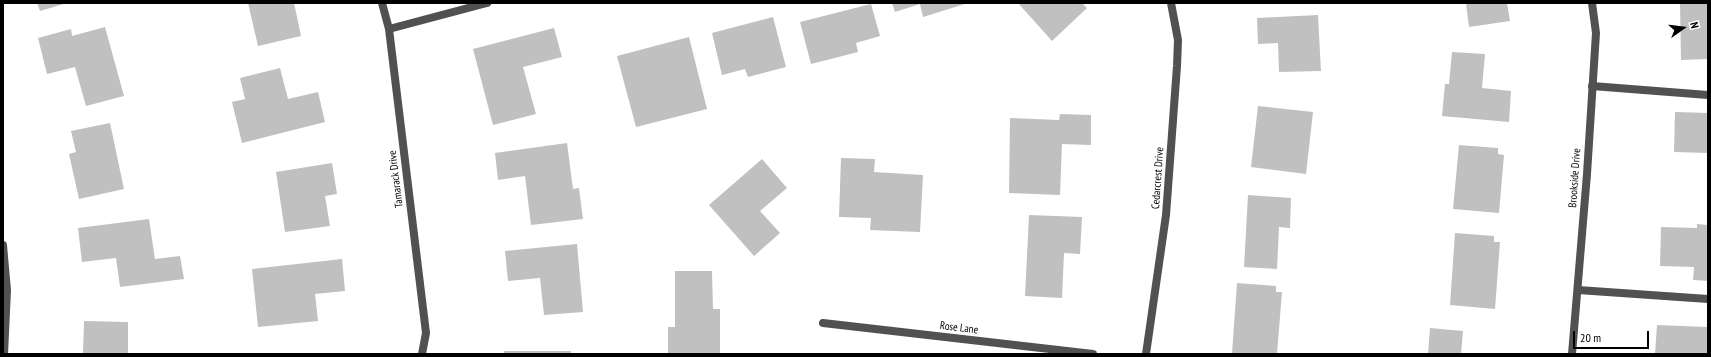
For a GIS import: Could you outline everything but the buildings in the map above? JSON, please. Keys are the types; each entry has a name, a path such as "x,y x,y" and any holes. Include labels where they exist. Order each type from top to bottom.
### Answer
{"street":[{"name":"Tamarack Drive","path":"382,3 389,28 426,333 422,354"},
{"path":"389,28 487,3"},
{"name":"Cedarcrest Drive","path":"1146,354 1166,215 1177,66 1178,40 1171,3"},
{"name":"Brookside Drive","path":"1572,354 1578,290 1596,33 1592,3"},
{"path":"1592,86 1708,95"},
{"path":"3,245 7,290 4,354"},
{"path":"1578,290 1708,299"},
{"name":"Rose Lane","path":"823,323 1093,354"}]}
